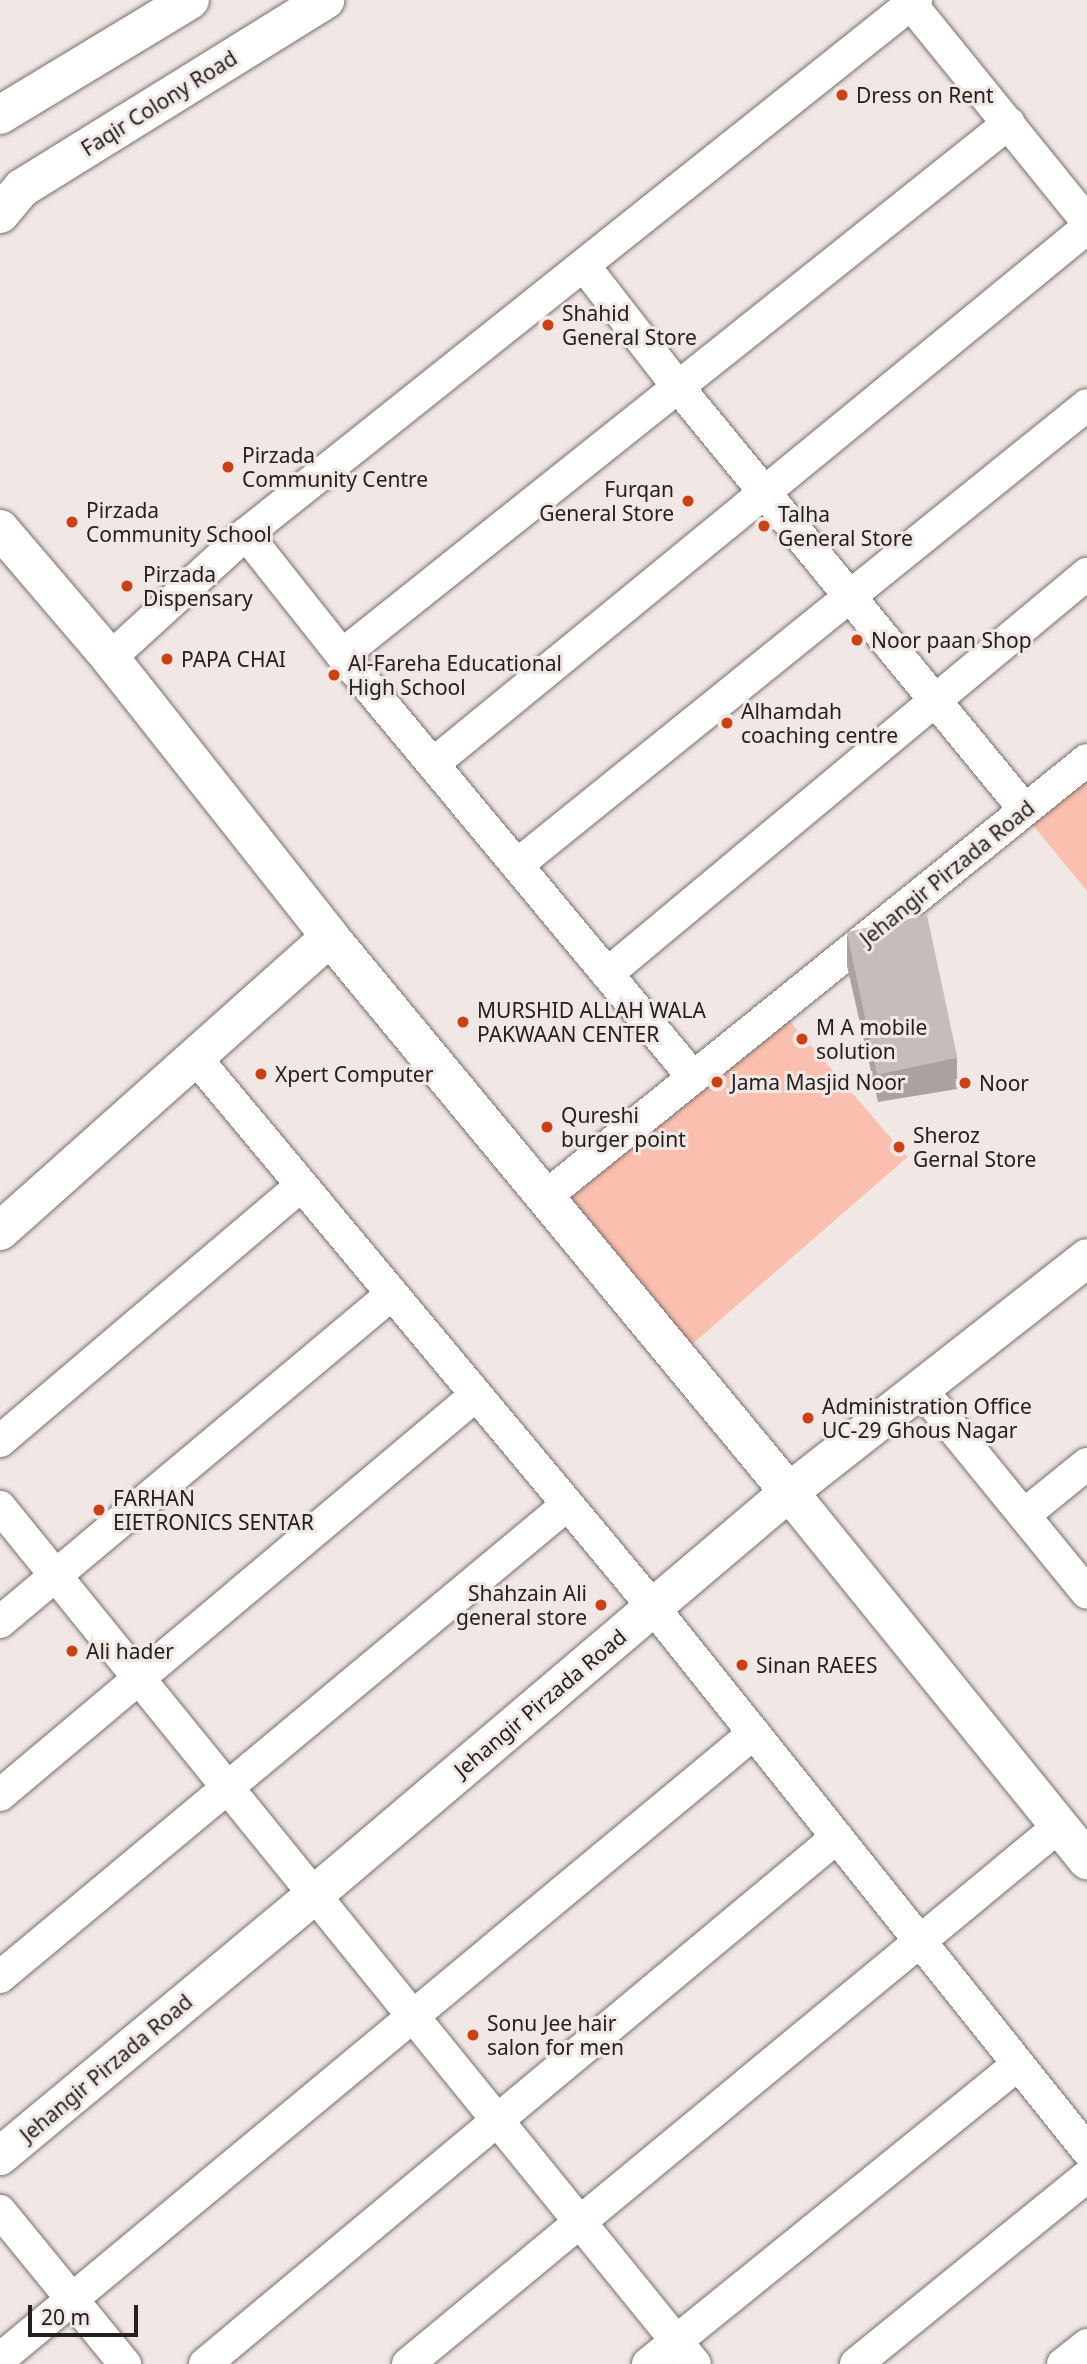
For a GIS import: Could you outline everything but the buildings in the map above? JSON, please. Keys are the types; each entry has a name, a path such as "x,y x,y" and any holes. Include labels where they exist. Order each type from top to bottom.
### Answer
{"main road":[{"path":"0,115 190,0"},
{"name":"Faqir Colony Road","path":"0,214 22,188 325,0"},
{"path":"0,529 110,658 330,937 1077,1842"},
{"path":"0,1231 330,937"},
{"name":"Jehangir Pirzada Road","path":"0,2156 314,1895 789,1492 1087,1258"}],"street":[{"path":"110,658 246,534 585,267 914,2 1087,221"},
{"path":"342,655 1009,123"},
{"path":"433,764 1087,228"},
{"path":"585,267 678,387 1025,810"},
{"path":"517,865 1087,405"},
{"path":"246,534 342,655 693,1077"},
{"path":"607,974 1087,574"},
{"name":"Jehangir Pirzada Road","path":"545,1197 1087,760"},
{"path":"195,1057 653,1607 1087,2150"},
{"path":"0,1441 301,1186"},
{"path":"0,1622 392,1294"},
{"path":"920,1388 1087,1593"},
{"path":"0,1796 476,1395"},
{"path":"1024,1515 1087,1464"},
{"path":"0,1977 567,1504"},
{"path":"0,1507 685,2353"},
{"path":"0,2360 754,1733"},
{"path":"205,2364 837,1837"},
{"path":"408,2364 920,1941 1077,1842"},
{"path":"648,2364 685,2353 1018,2064"},
{"path":"856,2364 1087,2176"},
{"path":"0,2211 125,2364"},
{"path":"1063,2364 1087,2345"}],"shaded area":[{"path":"1087,751 1087,891 1018,807"},
{"path":"779,1009 908,1157 681,1354 553,1206"}],"place":[{"name":"Dress on Rent","path":"842,95"},
{"name":"Shahid General Store","path":"548,325"},
{"name":"Pirzada Community Centre","path":"228,467"},
{"name":"Furqan General Store","path":"688,501"},
{"name":"Pirzada Community School","path":"72,522"},
{"name":"Talha General Store","path":"764,526"},
{"name":"Pirzada Dispensary","path":"127,586"},
{"name":"Noor paan Shop","path":"857,640"},
{"name":"PAPA CHAI","path":"167,659"},
{"name":"Al-Fareha Educational High School","path":"334,675"},
{"name":"Alhamdah coaching centre","path":"727,723"},
{"name":"MURSHID ALLAH WALA PAKWAAN CENTER","path":"463,1022"},
{"name":"M A mobile solution","path":"802,1039"},
{"name":"Xpert Computer","path":"261,1074"},
{"name":"Jama Masjid Noor","path":"717,1082"},
{"name":"Noor","path":"965,1083"},
{"name":"Qureshi burger point","path":"547,1127"},
{"name":"Sheroz Gernal Store","path":"899,1147"},
{"name":"Administration Office UC-29 Ghous Nagar","path":"808,1418"},
{"name":"FARHAN EIETRONICS SENTAR","path":"99,1510"},
{"name":"Shahzain Ali general store","path":"601,1605"},
{"name":"Ali hader","path":"72,1651"},
{"name":"Sinan RAEES","path":"742,1665"},
{"name":"Sonu Jee hair salon for men","path":"473,2035"}]}
